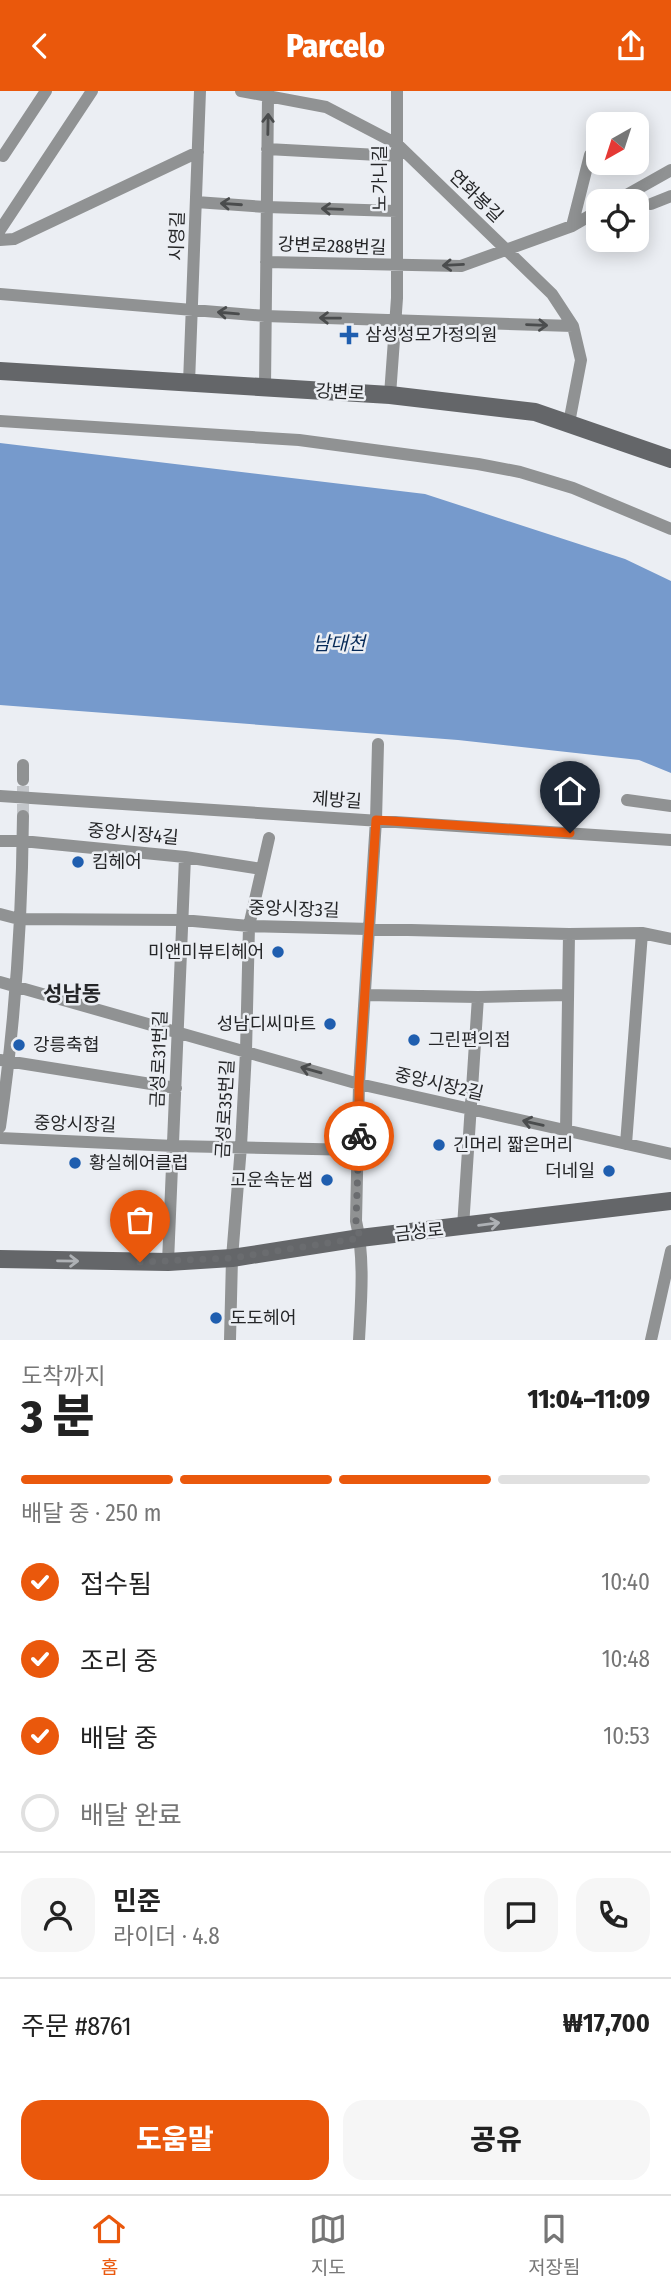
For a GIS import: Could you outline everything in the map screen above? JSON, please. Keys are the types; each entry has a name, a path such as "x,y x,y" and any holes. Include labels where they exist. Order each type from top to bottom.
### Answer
{"street":[{"path":"3,156 46,91"},
{"path":"0,230 92,91"},
{"name":"시영길","path":"189,383 200,91"},
{"name":"연화봉길","path":"241,91 326,107 397,150 552,294 573,326 581,360 569,423"},
{"name":"노가니길","path":"390,395 397,265 397,91"},
{"name":"강변로288번길","path":"265,388 268,96"},
{"path":"267,149 397,150"},
{"path":"0,240 14,239 198,152"},
{"path":"637,189 671,170"},
{"path":"572,226 586,171"},
{"path":"651,204 671,196"},
{"path":"196,202 266,207"},
{"name":"강변로288번길","path":"266,207 397,211"},
{"path":"397,265 461,266 572,226 586,218"},
{"name":"강변로288번길","path":"266,262 397,265"},
{"path":"0,294 265,316 573,326"},
{"name":"강변로","path":"0,370 390,395 535,412 671,459"},
{"path":"0,421 299,440 478,464 573,488 671,530"},
{"path":"359,1340 360,1238 356,1221 359,1084 379,744"},
{"path":"23,765 23,779"},
{"name":"제방길","path":"0,796 671,840"},
{"path":"627,800 671,806"},
{"path":"0,1127 5,1060 16,986 23,815"},
{"name":"금성로35번길","path":"230,1340 232,1258 246,1051 249,926 269,838"},
{"name":"중앙시장4길","path":"0,841 186,857 262,869"},
{"name":"금성로31번길","path":"168,1262 186,857"},
{"name":"중앙시장3길","path":"0,914 19,919 182,920 249,926 569,934 642,933 671,939"},
{"path":"626,1144 642,933"},
{"path":"566,1131 569,934"},
{"name":"중앙시장2길","path":"0,982 359,1084 671,1154"},
{"path":"365,995 568,995"},
{"path":"463,1227 478,997"},
{"path":"5,1060 176,1088"},
{"name":"중앙시장길","path":"0,1138 174,1146 359,1150"},
{"name":"금성로","path":"0,1259 168,1262 232,1258 360,1238 671,1201"},
{"path":"651,1340 668,1282 671,1251"}],"water":[{"name":"남대천","path":"0,443 425,494 625,559 671,581 671,773 639,760 458,740 0,705"}],"tunnel":[{"path":"23,780 23,816"}],"way so far":[{"path":"140,1262 232,1258 360,1238 356,1221 359,1136"}],"place":[{"name":"삼성성모가정의원","path":"349,335"},
{"name":"킴헤어","path":"78,862"},
{"name":"미앤미뷰티헤어","path":"278,952"},
{"name":"성남디씨마트","path":"330,1024"},
{"name":"그린편의점","path":"414,1040"},
{"name":"강릉축협","path":"19,1045"},
{"name":"긴머리 짧은머리","path":"439,1145"},
{"name":"황실헤어클럽","path":"75,1163"},
{"name":"더네일","path":"609,1171"},
{"name":"고운속눈썹","path":"327,1180"},
{"name":"도도헤어","path":"216,1318"}],"district":[{"name":"성남동","path":"72,994"}],"route":[{"path":"359,1136 359,1084 376,820 570,833"}]}
